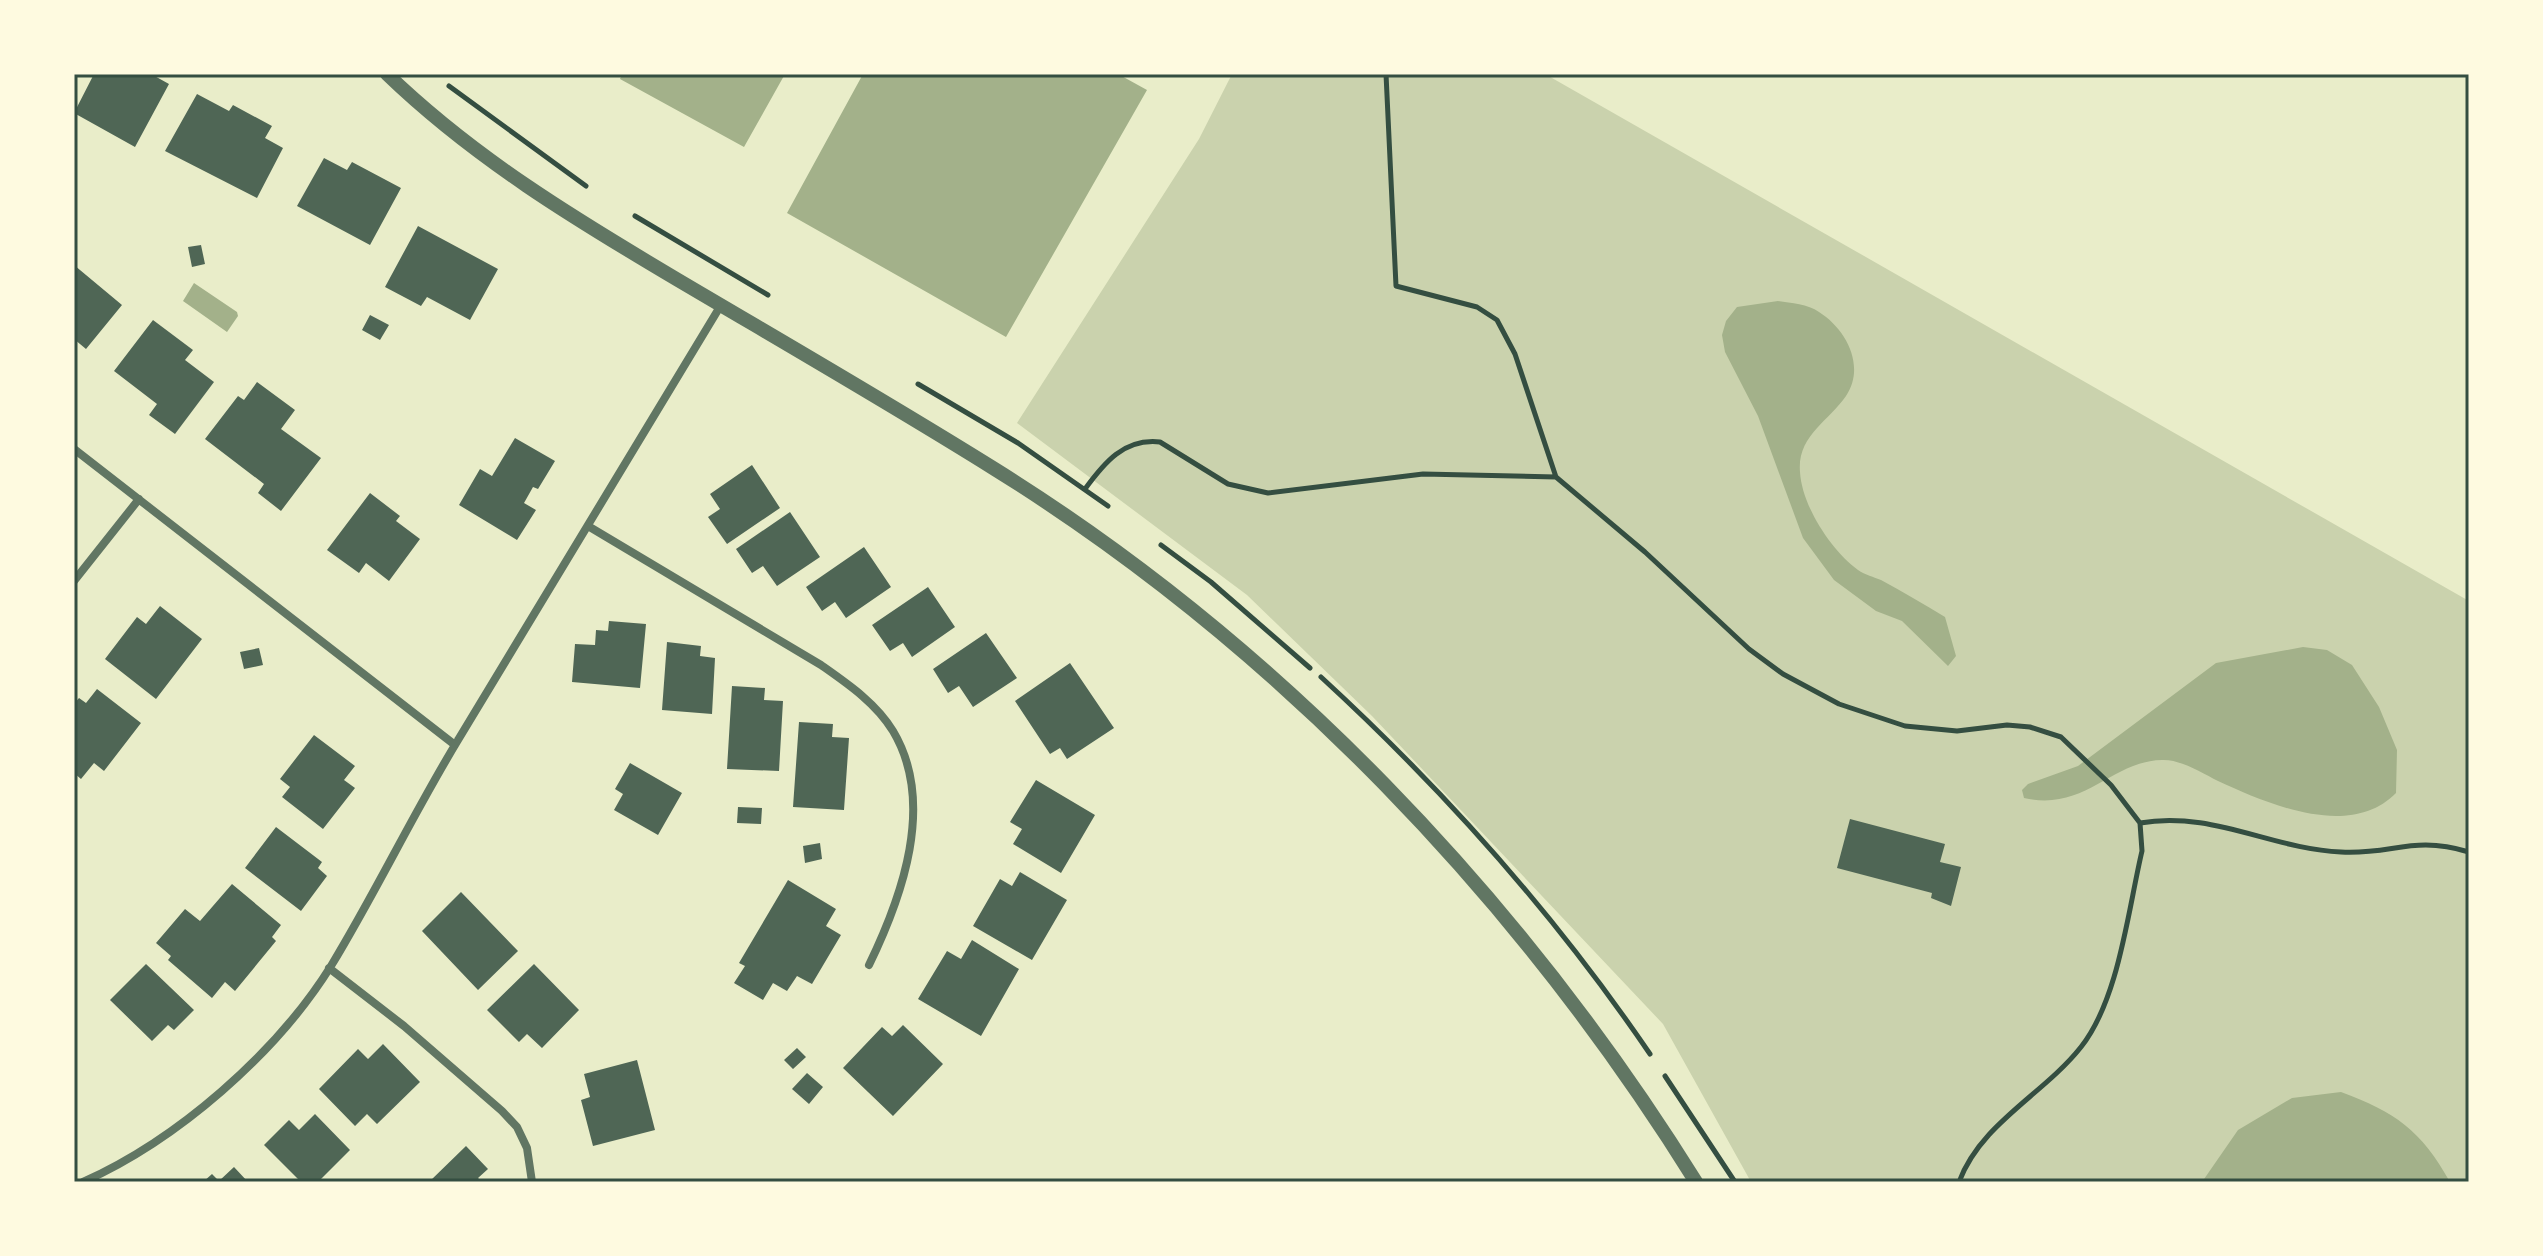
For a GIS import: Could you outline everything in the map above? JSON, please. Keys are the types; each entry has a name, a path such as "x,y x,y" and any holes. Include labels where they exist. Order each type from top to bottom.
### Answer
{"street":[{"path":"387,74 507,173 930,429 1061,514 1163,589 1298,702 1405,806 1521,938 1606,1049 1696,1182"},
{"path":"83,1182 125,1161 197,1112 282,1030 329,968 455,745 721,305"},
{"path":"74,449 455,745"},
{"path":"74,581 139,499"},
{"path":"588,526 821,665 858,692 893,732 905,760 912,841 895,907 869,965"},
{"path":"329,968 404,1026 502,1111 517,1127 527,1148 532,1182"}],"path":[{"path":"1386,74 1396,286 1477,307 1497,320 1515,354 1556,477 1645,552 1749,649 1808,689 1873,717 1905,726 1957,731 2007,725 2030,727 2061,737 2111,785 2140,823 2142,851 2099,1018 2081,1047 2002,1120 1976,1151 1959,1182"},
{"path":"443,81 600,195"},
{"path":"627,212 777,300"},
{"path":"911,380 1018,443 1085,489 1108,459 1147,441 1160,442 1228,484 1268,493 1423,474 1556,477"},
{"path":"2140,823 2182,819 2341,852 2417,842 2441,844 2469,852"}],"shaded area":[{"path":"622,74 785,74 744,147 620,79"},
{"path":"863,74 1118,74 1147,90 1006,337 787,213"},
{"path":"1232,74 1545,74 2469,601 2469,1182 1751,1182 1663,1024 1372,716 1247,595 1017,423 1199,139"},
{"path":"194,283 237,312 238,316 227,332 183,301"},
{"path":"1778,301 1810,307 1829,319 1845,338 1853,361 1852,384 1846,396 1808,439 1800,459 1802,485 1812,513 1828,539 1858,570 1945,617 1956,656 1948,666 1902,621 1876,611 1834,580 1803,538 1758,416 1725,352 1722,335 1726,321 1737,307"},
{"path":"2303,647 2327,650 2352,665 2379,707 2397,750 2396,793 2377,807 2356,814 2333,816 2308,813 2260,799 2169,760 2144,762 2064,798 2024,798 2022,790 2028,784 2078,766 2216,663"},
{"path":"2341,1092 2377,1107 2405,1125 2428,1149 2450,1182 2202,1182 2238,1130 2292,1098"}],"building":[{"path":"94,74 151,74 169,84 135,147 74,113"},
{"path":"197,94 229,111 233,105 272,126 265,138 283,148 257,198 165,151"},
{"path":"324,158 347,170 352,162 401,188 370,245 297,206"},
{"path":"418,226 498,269 470,320 427,297 421,306 385,287"},
{"path":"201,245 205,264 192,267 188,247"},
{"path":"74,265 122,305 86,349 74,339"},
{"path":"370,315 389,325 380,340 362,330"},
{"path":"153,320 193,350 185,360 214,382 175,434 149,415 157,404 114,371"},
{"path":"257,382 295,410 281,429 321,458 281,511 258,493 264,484 205,439 238,396 244,400"},
{"path":"515,438 555,461 538,489 533,487 524,503 536,510 517,540 459,505 480,469 492,476"},
{"path":"752,465 780,508 727,544 708,517 720,509 710,494"},
{"path":"370,493 400,516 396,521 420,539 389,581 366,563 359,573 327,550"},
{"path":"790,512 820,557 777,586 763,566 752,573 736,549"},
{"path":"864,547 891,587 846,618 835,602 822,611 806,587"},
{"path":"928,587 955,627 912,657 903,643 890,651 872,625"},
{"path":"160,606 202,639 156,699 105,659 137,617 146,624"},
{"path":"609,621 646,624 640,688 572,682 575,644 595,645 596,630 608,631"},
{"path":"986,633 1017,678 973,707 959,686 948,693 933,669"},
{"path":"667,642 701,646 700,656 715,658 712,714 662,710"},
{"path":"259,648 263,665 244,669 240,652"},
{"path":"1070,663 1114,728 1067,759 1060,748 1050,754 1015,701"},
{"path":"732,686 765,688 764,700 783,701 779,771 727,769"},
{"path":"97,689 141,723 104,771 94,763 81,779 74,773 74,704 79,698 86,703"},
{"path":"799,722 833,724 832,737 849,738 844,810 793,807"},
{"path":"314,735 355,766 344,780 355,788 323,829 282,797 290,787 280,779"},
{"path":"630,763 682,793 658,835 614,810 623,794 615,789"},
{"path":"1036,780 1095,815 1061,873 1013,844 1022,829 1010,822"},
{"path":"738,807 762,808 761,824 737,823"},
{"path":"1850,819 1945,844 1940,862 1961,867 1951,906 1931,898 1932,893 1837,868"},
{"path":"276,827 322,862 318,868 327,876 301,911 245,868"},
{"path":"820,843 822,859 805,863 803,846"},
{"path":"1020,872 1067,900 1032,960 973,926 1000,879 1012,886"},
{"path":"788,880 836,909 826,926 841,935 812,984 797,976 787,991 773,983 763,1000 734,983 745,966 739,963"},
{"path":"232,884 281,925 272,937 276,941 235,991 225,982 212,998 168,960 171,956 156,943 185,909 200,921"},
{"path":"461,892 518,951 478,990 422,931"},
{"path":"972,940 1019,969 981,1036 918,999 947,951 961,959"},
{"path":"146,964 194,1010 174,1030 168,1025 152,1041 110,1000"},
{"path":"534,964 579,1010 542,1048 527,1034 519,1042 487,1010"},
{"path":"903,1025 943,1064 893,1116 843,1068 882,1027 892,1036"},
{"path":"383,1044 420,1082 377,1124 367,1114 355,1126 319,1089 358,1049 368,1059"},
{"path":"797,1048 806,1057 793,1069 784,1060"},
{"path":"637,1060 655,1130 593,1146 581,1100 590,1097 584,1074"},
{"path":"807,1073 823,1087 809,1104 792,1089"},
{"path":"315,1114 350,1150 318,1182 301,1182 264,1145 289,1120 299,1130"},
{"path":"466,1146 488,1169 478,1178 482,1182 429,1182"},
{"path":"234,1167 248,1182 203,1182 212,1174 219,1181"}]}
